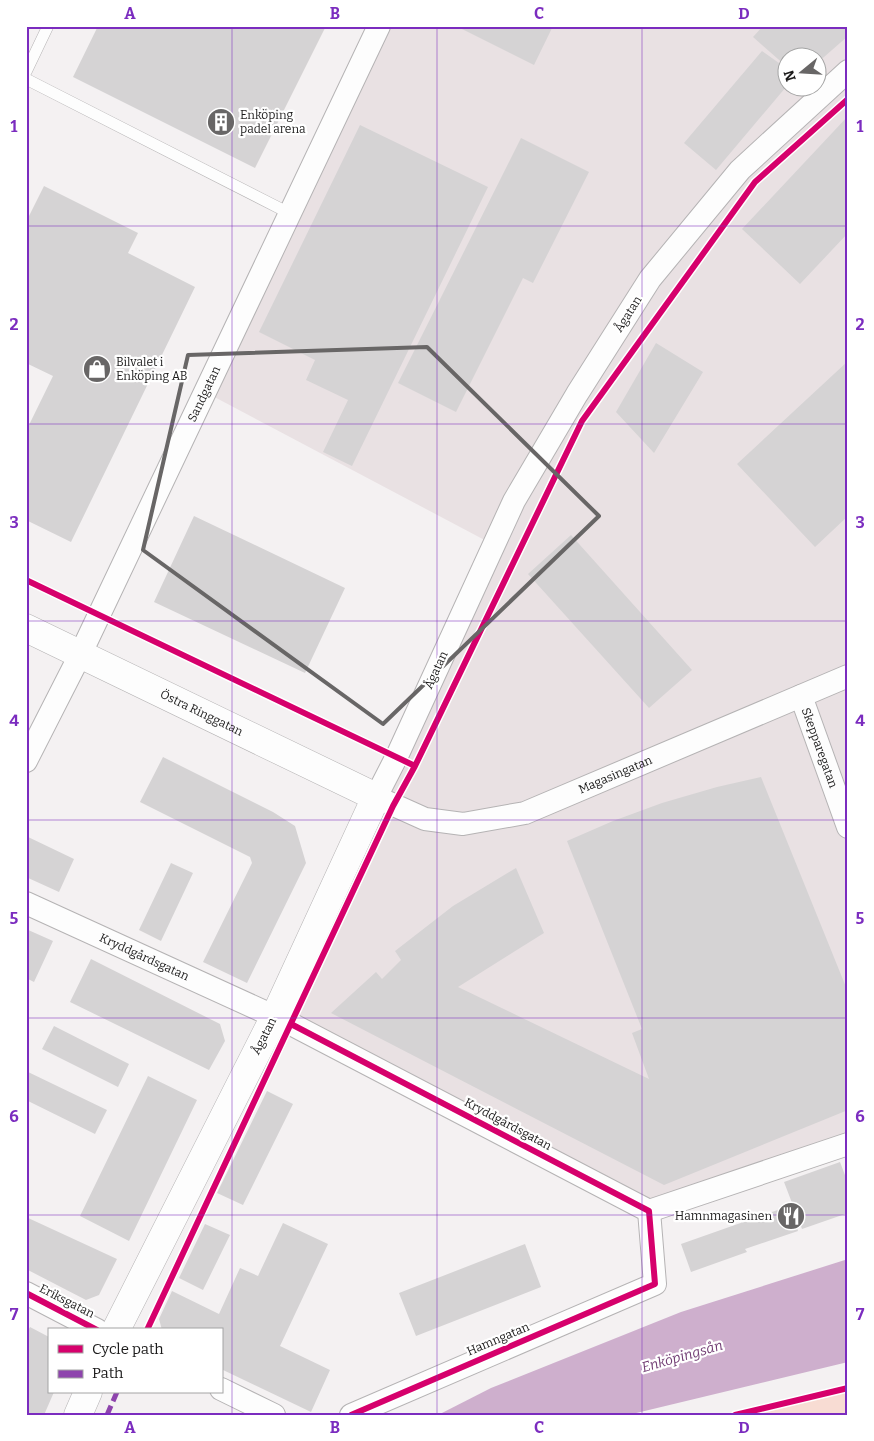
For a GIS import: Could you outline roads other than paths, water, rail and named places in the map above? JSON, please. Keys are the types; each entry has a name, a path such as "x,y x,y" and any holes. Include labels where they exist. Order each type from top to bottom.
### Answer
{"street":[{"name":"Sandgatan","path":"26,761 80,655 380,26"},
{"name":"Ågatan","path":"117,1328 274,1016 397,756 514,501 577,394 650,279 740,170 848,71"},
{"name":"Östra Ringgatan","path":"26,628 376,797"},
{"name":"Magasingatan","path":"376,797 424,819 464,824 525,813 848,676"},
{"name":"Skepparegatan","path":"801,696 848,827"},
{"name":"Kryddgårdsgatan","path":"26,903 274,1016 649,1211"},
{"path":"649,1211 848,1144"},
{"name":"Hamngatan","path":"351,1415 655,1284 649,1211"},
{"name":"Eriksgatan","path":"26,1293 93,1328"},
{"path":"222,1389 274,1415"},
{"path":"78,1415 87,1394"}],"lane":[{"path":"26,72 48,26"},
{"path":"26,79 290,213"}],"water":[{"name":"Enköpingsån","path":"848,1259 848,1362 628,1415 438,1415 491,1388 681,1312"}],"place":[{"name":"Enköping padel arena","path":"221,122"},
{"name":"Bilvalet i Enköping AB","path":"97,369"},
{"name":"Hamnmagasinen","path":"791,1216"}]}
